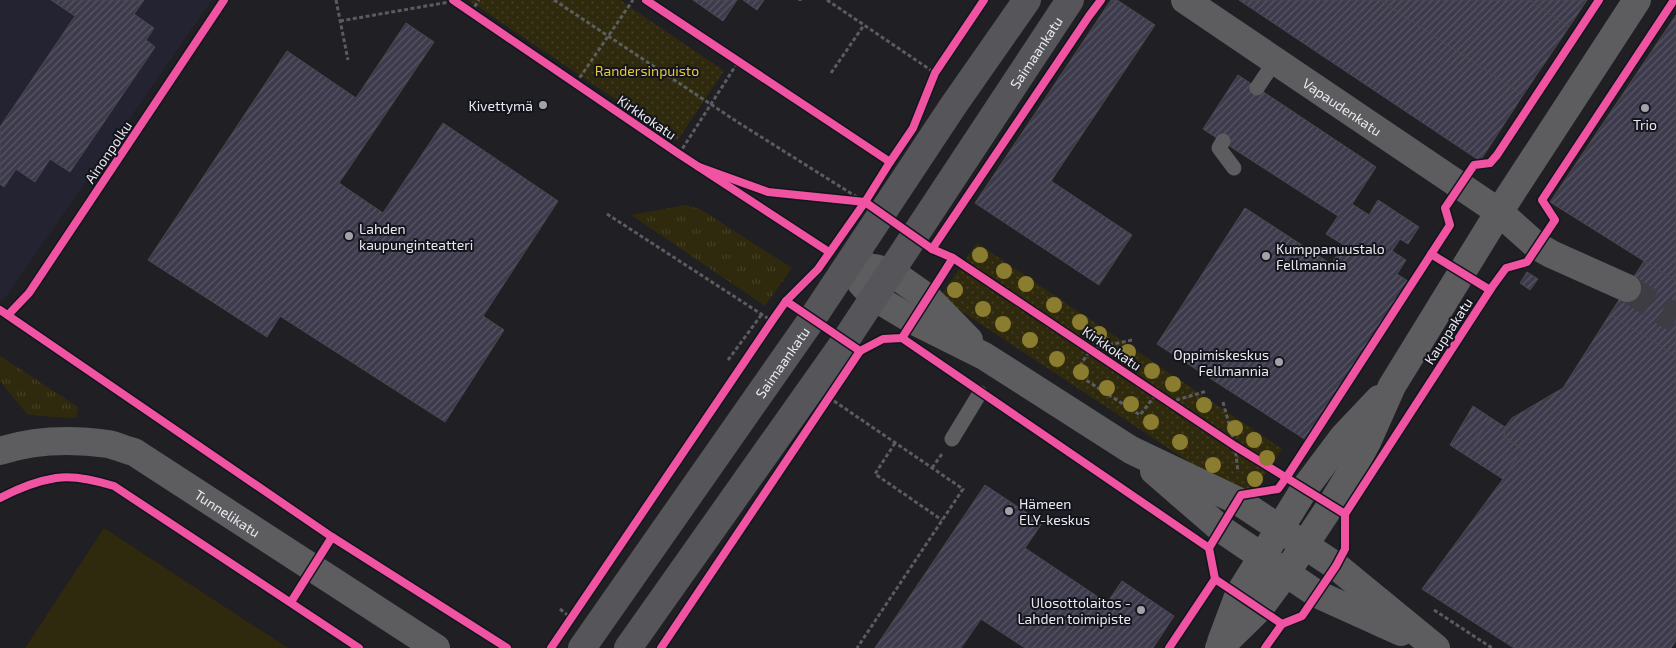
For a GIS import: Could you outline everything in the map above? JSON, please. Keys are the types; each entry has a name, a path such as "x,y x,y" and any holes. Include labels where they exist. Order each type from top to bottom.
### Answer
{"main road":[{"name":"Saimaankatu","path":"582,648 852,266 953,106 1027,0"},
{"name":"Saimaankatu","path":"628,648 874,297 1070,0"}],"street":[{"name":"Vapaudenkatu","path":"1185,0 1499,212"},
{"name":"Kauppakatu","path":"1219,648 1260,608 1305,545 1350,474 1367,442 1392,386 1499,212 1637,0"},
{"path":"852,266 875,268 891,272 928,298 984,356"},
{"path":"852,266 861,283 874,297 914,321 984,356 1131,450 1239,498 1280,529 1336,566 1435,647"},
{"name":"Kauppakatu","path":"1219,648 1239,594 1305,488 1344,436 1392,386"},
{"name":"Tunnelikatu","path":"1,449 37,442 54,441 109,444 134,452 436,648"},
{"path":"1131,450 1208,520 1316,594 1435,647"}],"lane":[{"path":"1257,88 1275,61"},
{"path":"1223,142 1219,148 1234,168"},
{"path":"952,439 980,393"}],"path":[{"path":"336,0 348,60"},
{"path":"471,12 479,0"},
{"path":"554,0 711,104 865,202"},
{"path":"568,78 579,86 633,0"},
{"path":"827,0 935,73"},
{"path":"340,21 454,1 479,17"},
{"path":"831,73 864,25"},
{"path":"730,57 745,67"},
{"path":"682,156 711,104 738,62"},
{"path":"932,82 935,73 941,65"},
{"path":"860,209 870,194"},
{"path":"846,200 865,202"},
{"path":"607,214 762,314 774,318 766,329"},
{"path":"728,360 762,314"},
{"path":"1132,340 1091,349 1075,373 1140,415 1157,393"},
{"path":"824,406 834,390"},
{"path":"1170,402 1207,391"},
{"path":"829,397 963,489 857,648"},
{"path":"1223,402 1235,446 1239,498"},
{"path":"1227,440 1242,450"},
{"path":"896,443 875,474 942,520"},
{"path":"560,609 571,619"},
{"path":"566,626 577,610"}],"shaded area":[{"path":"0,0 212,0 5,298 0,301"}],"green space":[{"name":"Randersinpuisto","path":"468,0 620,0 724,71 677,141"},
{"path":"685,205 700,209 792,268 765,306 631,215"},
{"path":"977,243 1282,449 1248,501 940,297"},
{"path":"0,356 78,407 76,418 27,414 0,381"},
{"path":"104,528 288,648 25,648"}],"building":[{"path":"51,0 144,0 134,14 154,28 146,40 155,47 70,172 50,159 35,182 16,169 4,187 0,184 0,127 75,16"},
{"path":"693,0 737,0 723,21"},
{"path":"743,0 764,0 757,10"},
{"path":"1111,0 1117,0 1155,25 1051,181 1132,235 1099,285 975,203"},
{"path":"1239,0 1380,0 1523,95 1480,161"},
{"path":"1380,0 1529,0 1569,27 1523,95"},
{"path":"1529,0 1587,0 1569,27"},
{"name":"Trio","path":"1676,15 1676,281 1550,202"},
{"name":"Lahden kaupunginteatteri","path":"406,23 434,42 339,183 383,213 443,123 558,201 483,316 504,330 445,422 280,316 267,337 148,260 287,51 356,98"},
{"name":"Kumppanuustalo Fellmannia","path":"1238,75 1376,167 1352,204 1369,215 1378,200 1419,227 1408,244 1400,239 1392,251 1406,260 1397,274 1408,281 1306,440 1157,344 1245,208 1331,264 1344,245 1326,234 1338,216 1203,129"},
{"path":"1644,261 1676,281 1676,356 1610,314"},
{"path":"1527,272 1538,279 1530,290 1520,283"},
{"path":"1610,314 1676,356 1676,641 1671,648 1514,648 1422,589 1503,479 1522,449 1504,437 1505,427 1512,418 1563,388"},
{"path":"1473,406 1491,418 1467,456 1450,445"},
{"path":"1491,418 1505,427 1504,437 1522,449 1503,479 1467,456"},
{"path":"985,485 1042,523 1025,548 1107,603 1122,581 1174,616 1153,648 1025,648 981,619 961,648 875,648"}],"tunnel":[{"path":"1627,288 1676,319"}],"cycle path":[{"name":"Ainonpolku","path":"8,315 29,293 224,0"},
{"name":"Kirkkokatu","path":"453,0 679,154 829,252"},
{"path":"551,648 772,321 786,301 818,269 865,202 890,162 646,0"},
{"path":"890,162 913,128 935,73 984,0"},
{"path":"932,249 1101,0"},
{"path":"1169,648 1215,579 1209,548 1241,495 1278,489 1286,478 1450,225 1445,208 1474,165 1490,163 1497,155 1599,0"},
{"path":"1345,514 1492,287 1506,268 1527,262 1555,220 1542,200 1674,0"},
{"name":"Kirkkokatu","path":"699,167 768,192 865,202 932,249 953,258 1235,446 1345,514"},
{"path":"1431,254 1490,290"},
{"path":"661,648 860,351 883,339 902,338 953,258"},
{"path":"786,301 860,351"},
{"path":"0,310 332,537 507,648"},
{"path":"902,338 1209,548"},
{"path":"0,498 34,483 63,477 85,479 114,486 359,648"},
{"path":"1265,648 1282,624 1302,616 1336,566 1345,549 1345,514"},
{"path":"291,602 332,537"},
{"path":"1215,579 1282,624"}],"place":[{"name":"Kivettymä","path":"543,105"},
{"name":"Trio","path":"1645,108"},
{"name":"Lahden kaupunginteatteri","path":"349,236"},
{"name":"Kumppanuustalo Fellmannia","path":"1266,256"},
{"name":"Oppimiskeskus Fellmannia","path":"1279,362"},
{"name":"Hämeen ELY-keskus","path":"1009,511"},
{"name":"Ulosottolaitos - Lahden toimipiste","path":"1141,610"}]}
